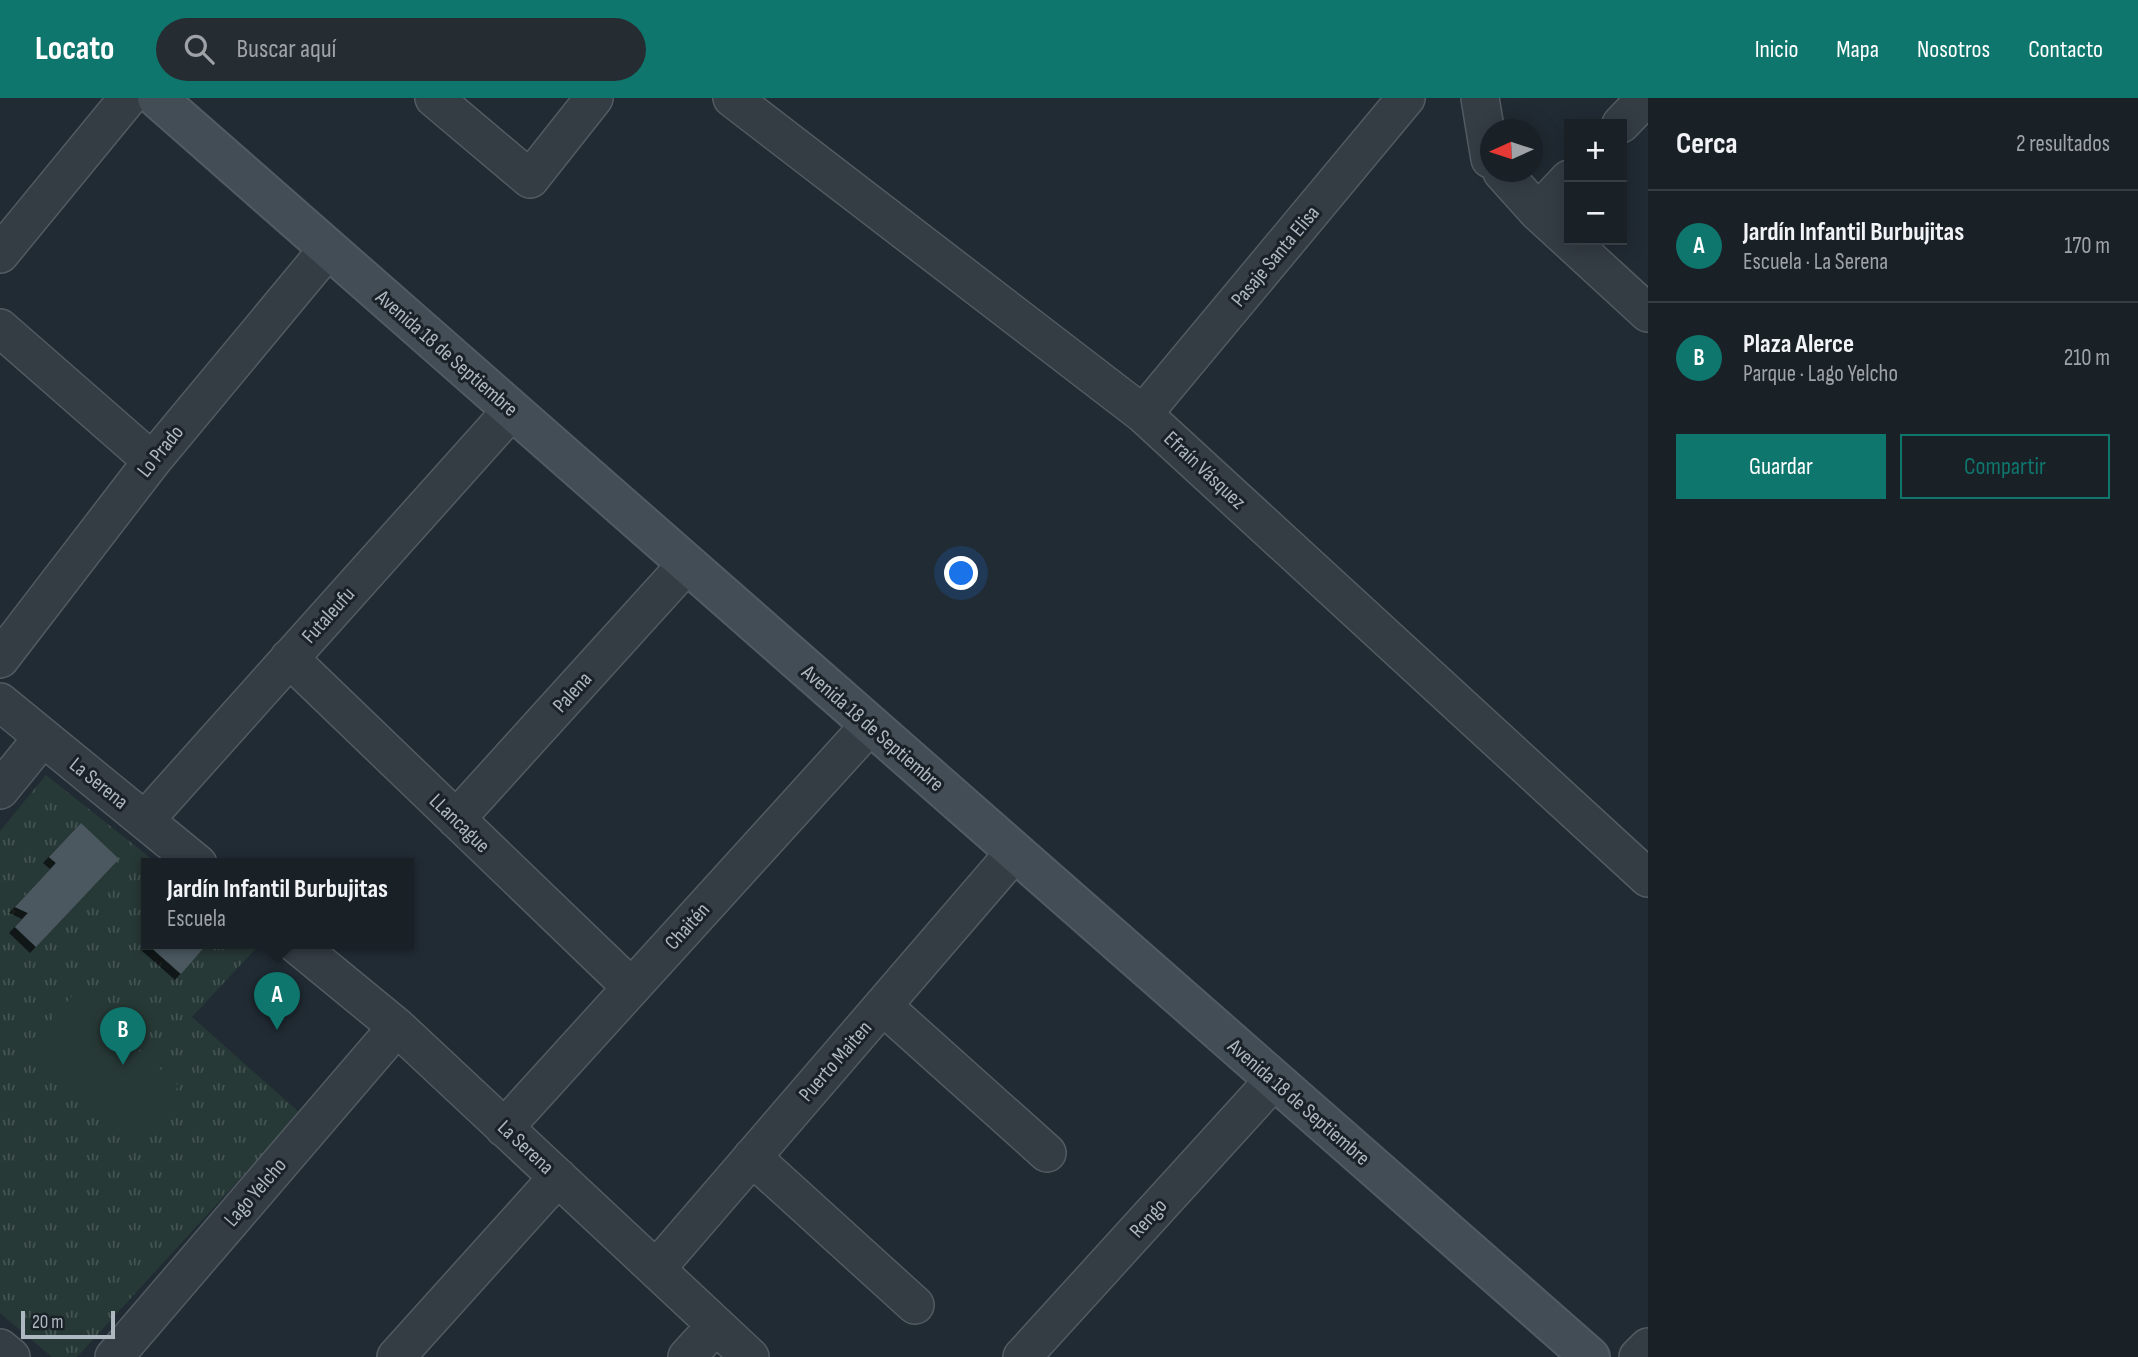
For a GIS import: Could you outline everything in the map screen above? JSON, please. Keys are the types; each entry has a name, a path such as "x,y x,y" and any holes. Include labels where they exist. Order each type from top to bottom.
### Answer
{"street":[{"path":"0,254 128,98"},
{"name":"Avenida 18 de Septiembre","path":"156,98 1590,1357"},
{"path":"434,98 530,179 594,98"},
{"name":"Pasaje Santa Elisa","path":"1143,414 1406,98"},
{"path":"1480,98 1483,119"},
{"path":"1626,119 1646,98"},
{"name":"Efraín Vásquez","path":"735,99 1143,414 1648,878"},
{"path":"1511,182 1538,212 1648,313"},
{"path":"1538,212 1566,182"},
{"name":"Lo Prado","path":"0,659 152,461 328,248"},
{"path":"0,328 152,461"},
{"name":"Futaleufu","path":"145,820 512,410"},
{"name":"Palena","path":"456,819 687,565"},
{"name":"LLancague","path":"289,658 631,987"},
{"name":"La Serena","path":"0,702 191,858"},
{"name":"Chaitén","path":"504,1128 870,724"},
{"path":"0,790 43,737"},
{"name":"Puerto Maiten","path":"656,1269 1015,852"},
{"name":"La Serena","path":"302,949 397,1027 750,1357"},
{"path":"883,1006 1047,1153"},
{"name":"Lago Yelcho","path":"114,1357 397,1027"},
{"name":"Rengo","path":"1022,1357 1274,1080"},
{"path":"752,1157 915,1305"},
{"path":"396,1357 558,1177"},
{"path":"687,1357 716,1325"},
{"path":"1638,1357 1648,1347"},
{"path":"0,1348 11,1357"}],"green space":[{"path":"46,775 150,858 141,858 141,949 255,949 192,1017 300,1113 77,1357 52,1357 0,1313 0,831"},
{"path":"74,994 179,1086 132,1140 27,1048"}],"building":[{"path":"81,823 119,859 36,947 15,927 28,913 15,907 56,863 49,857"},
{"path":"153,949 203,949 181,974"}],"place":[{"name":"Jardín Infantil Burbujitas","path":"277,1030"},
{"name":"Plaza Alerce","path":"123,1065"}]}
